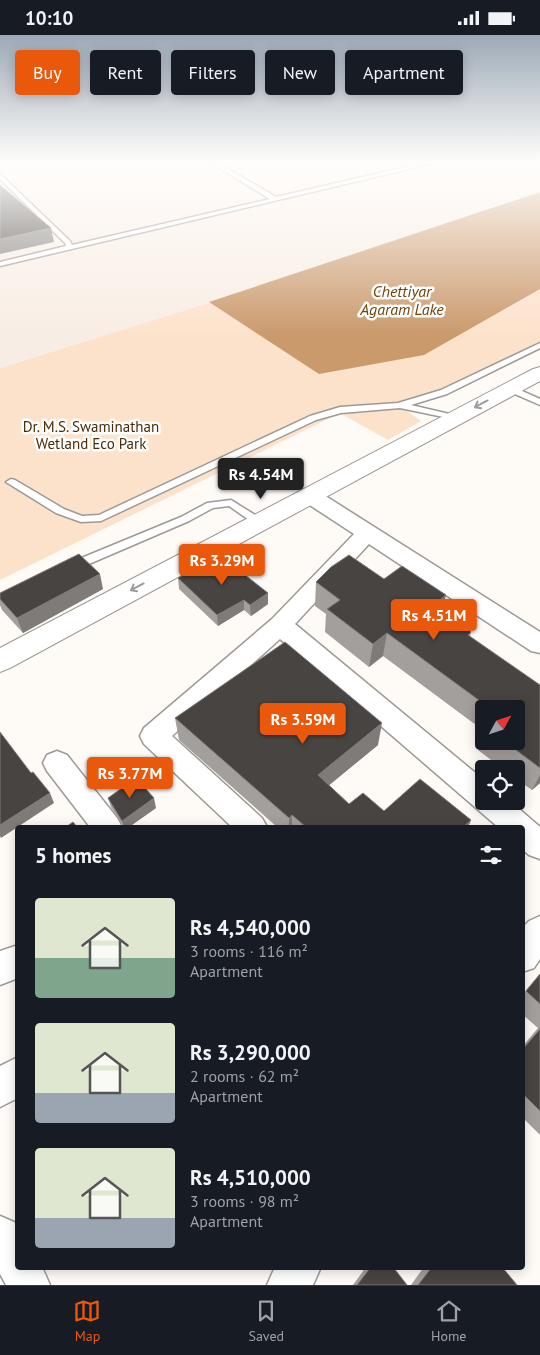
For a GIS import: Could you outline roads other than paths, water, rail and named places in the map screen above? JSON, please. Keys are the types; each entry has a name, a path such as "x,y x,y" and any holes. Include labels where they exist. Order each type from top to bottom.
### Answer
{"street":[{"path":"0,661 540,373"},
{"path":"309,495 540,644"},
{"path":"250,825 154,736 280,625 367,533"},
{"path":"280,625 475,790"},
{"path":"57,763 105,825"},
{"path":"499,810 517,825"},
{"path":"525,833 540,845"},
{"path":"525,953 540,932"},
{"path":"0,968 15,962"},
{"path":"0,1089 15,1077"},
{"path":"0,1236 15,1261"},
{"path":"20,1270 29,1285"},
{"path":"288,1285 298,1270"}],"lane":[{"path":"45,219 68,241 70,248"},
{"path":"0,264 193,219"},
{"path":"11,481 60,511 81,519 101,518 313,418 340,410 399,406 444,392 540,345"},
{"path":"511,389 540,402"},
{"path":"399,406 455,418"},
{"path":"62,571 185,519 211,505 231,503 259,522"}],"water":[{"name":"Chettiyar Agaram Lake","path":"458,219 540,219 540,289 424,355 319,374 209,302"}],"park label":[{"name":"Dr. M.S. Swaminathan Wetland Eco Park","path":"91,434"}]}
